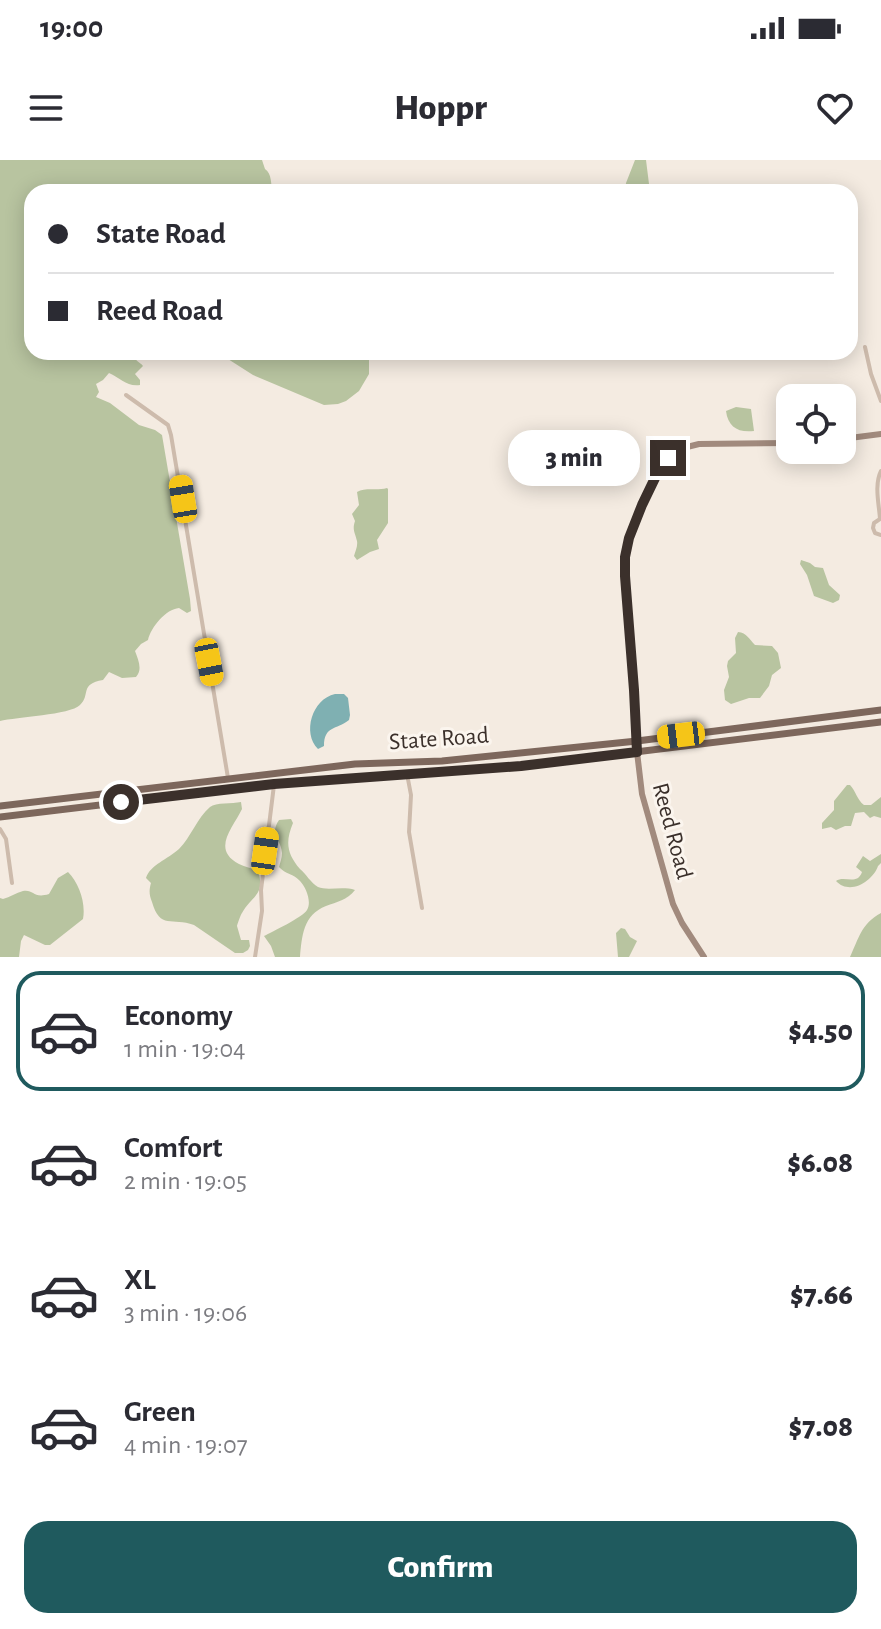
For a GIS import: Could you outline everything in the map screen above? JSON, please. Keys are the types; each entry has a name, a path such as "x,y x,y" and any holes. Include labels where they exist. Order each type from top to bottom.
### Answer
{"main road":[{"name":"State Road","path":"0,806 355,764 442,761 637,741 881,710"},
{"name":"State Road","path":"0,817 274,784 521,766 881,722"}],"street":[{"path":"865,347 873,383 881,401"},
{"path":"126,395 168,425 178,469 228,778"},
{"path":"856,437 881,434"},
{"name":"Reed Road","path":"704,957 676,913 642,794 625,557 629,538 655,478 668,458 679,449 707,443 776,443"},
{"path":"881,471 877,487 881,519 874,523 873,528 875,533 881,535"},
{"path":"442,761 442,772"},
{"path":"407,774 411,795 410,840 422,908"},
{"path":"205,781 206,792"},
{"path":"255,957 274,784"},
{"path":"92,795 93,806"},
{"path":"0,829 6,839 12,883"}],"green space":[{"path":"0,160 262,160 271,184 24,184 24,360 137,360 143,366 135,374 140,385 127,383 109,373 96,384 99,392 96,397 110,403 139,425 162,435 191,611 187,613 179,608 174,609 160,620 148,640 135,651 140,668 136,677 122,678 109,672 103,680 88,687 83,701 74,708 0,721"},
{"path":"635,160 646,160 649,184 626,183"},
{"path":"230,360 369,360 369,374 359,391 338,404 324,405 253,375"},
{"path":"736,407 751,409 754,431 739,430 732,425 726,411"},
{"path":"387,488 388,523 377,540 379,549 357,560 354,556 357,543 352,514 359,505 357,492"},
{"path":"801,560 823,568 829,585 840,595 839,600 833,603 814,596"},
{"path":"738,632 746,635 755,645 772,646 778,653 781,668 772,675 769,686 760,698 731,704 725,700 724,690 729,677 728,661 736,653 735,638"},
{"path":"847,785 852,787 864,805 871,805 881,797 881,818 870,818 864,812 855,813 851,826 836,830 831,827 822,829 822,823 834,810 834,801"},
{"path":"241,802 242,809 227,838 226,852 239,864 258,871 260,885 237,926 241,940 249,940 250,946 243,953 235,953 194,925 168,921 159,916 150,897 151,883 146,878 155,866 179,849 210,807"},
{"path":"291,819 289,848 300,869 318,887 355,890 318,910 308,921 300,957 275,957 264,936 300,916 309,903 308,895 298,879 279,867 282,853 275,833 276,825 279,820"},
{"path":"881,854 881,863 875,872 860,885 848,887 836,881 857,878 862,872 856,867 863,856 870,861"},
{"path":"68,872 81,894 83,919 50,945 24,935 19,957 0,957 0,898 23,891 49,894 58,878"},
{"path":"881,913 881,957 850,957 865,927"},
{"path":"621,928 637,941 629,957 618,957 616,933"}],"water":[{"path":"335,694 344,694 348,698 349,720 328,732 324,746 318,749 311,734 312,717 320,702"}],"route":[{"path":"121,802 274,784 521,766 637,752 625,557 642,505 668,458"}]}
